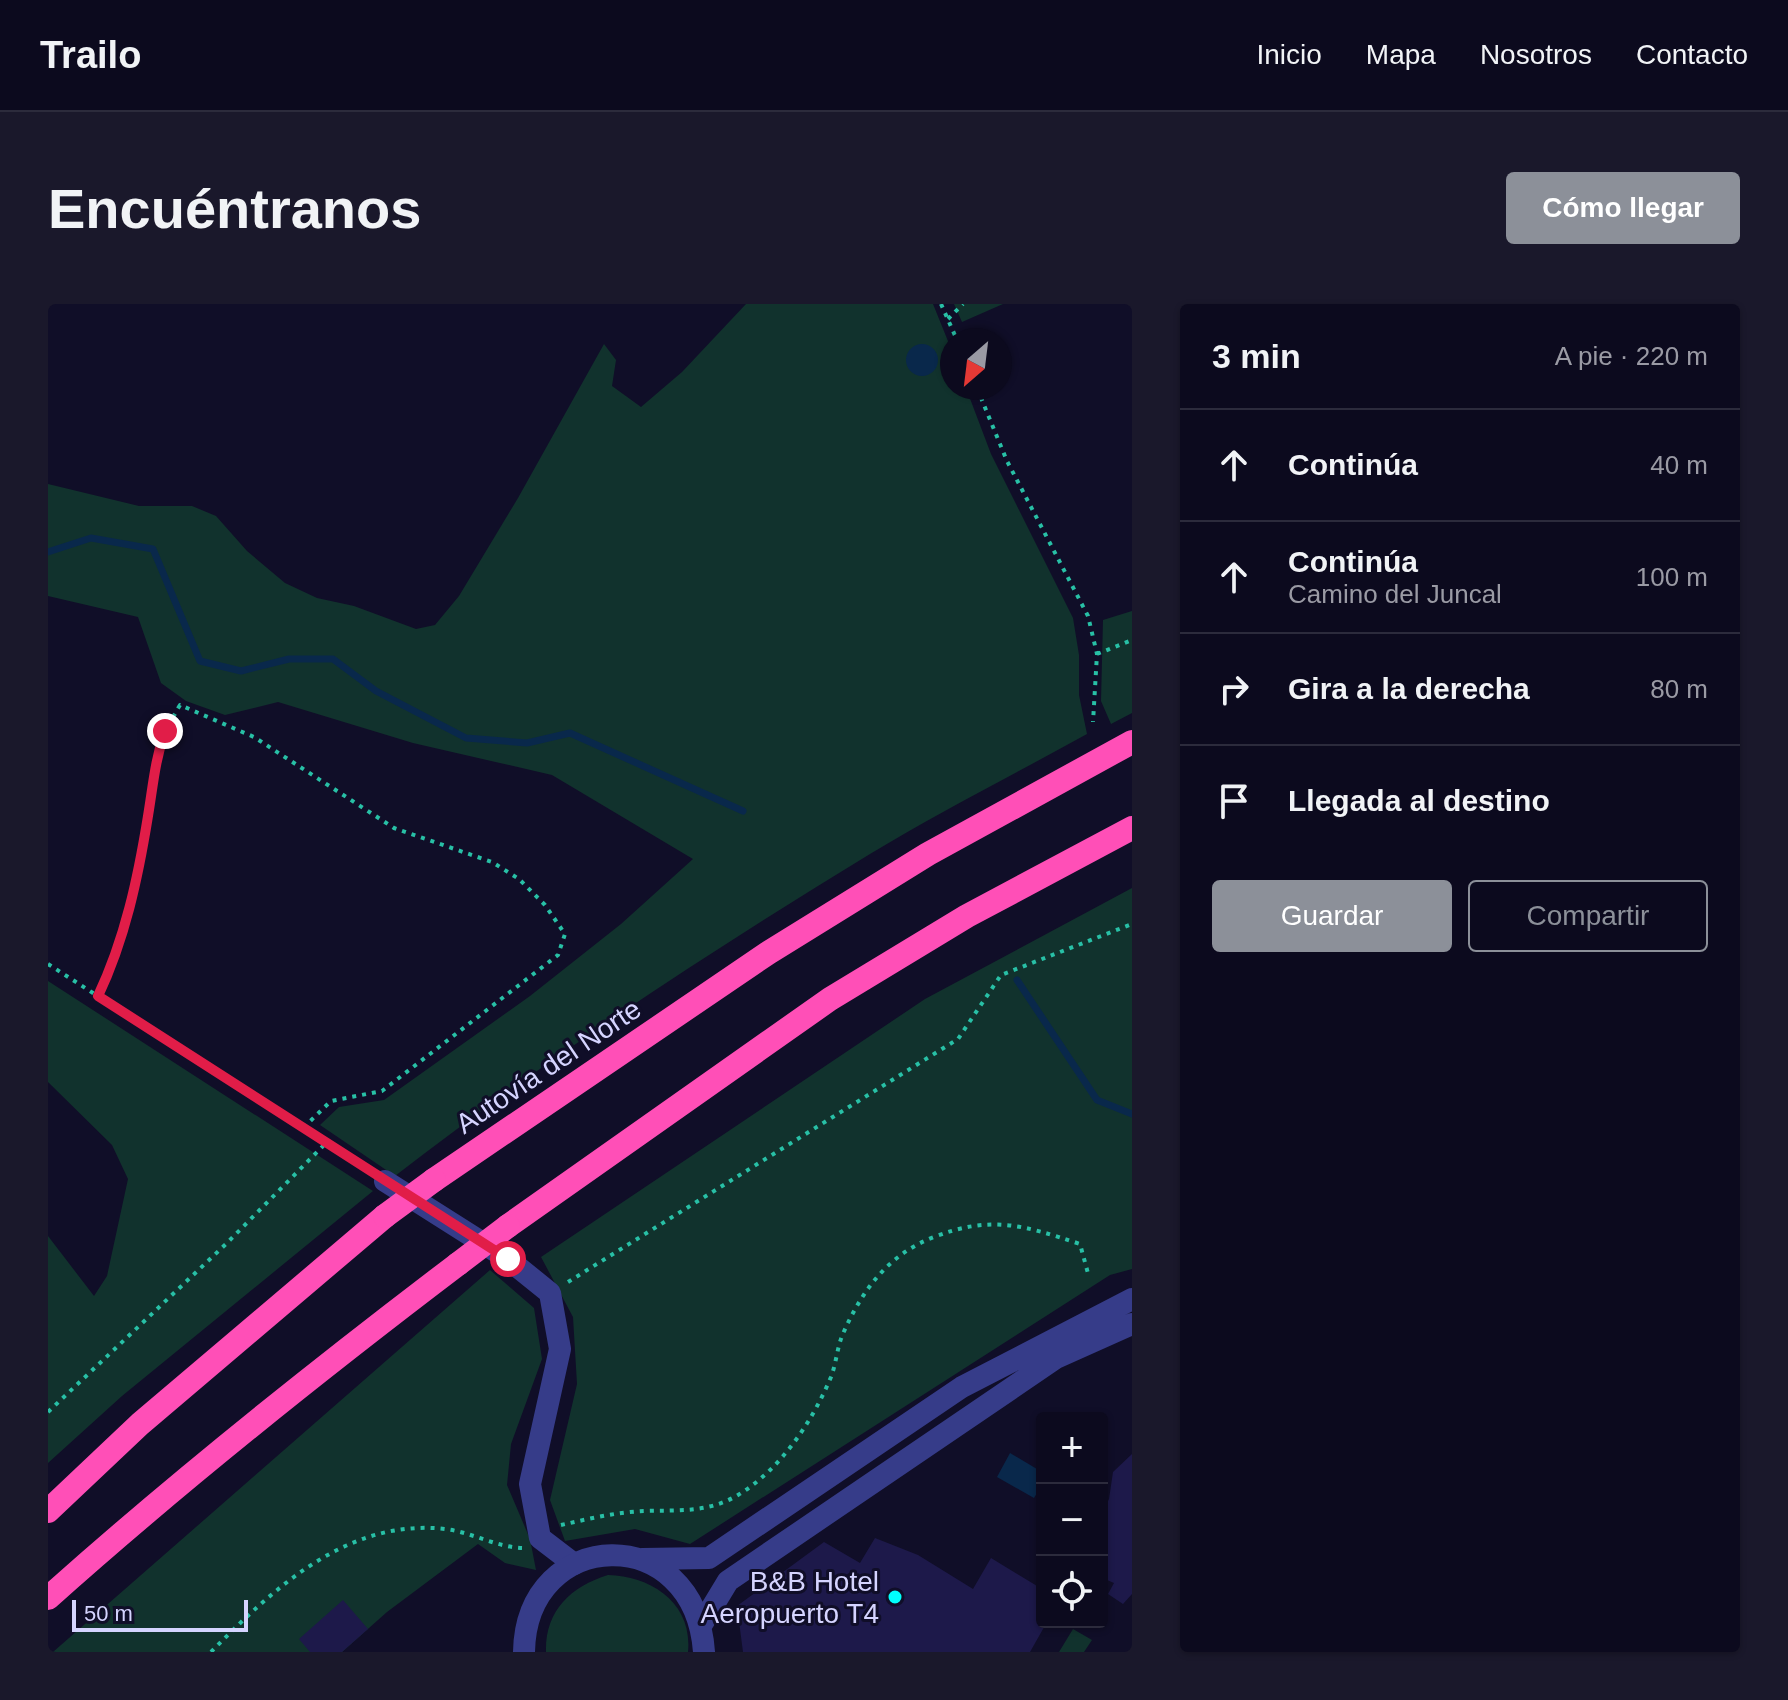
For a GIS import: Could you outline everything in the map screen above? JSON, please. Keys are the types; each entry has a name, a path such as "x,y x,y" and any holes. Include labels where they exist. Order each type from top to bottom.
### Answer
{"highway":[{"name":"Autovía del Norte","path":"48,1511 140,1424 385,1216 434,1180 768,953 928,854 1132,742"},
{"path":"48,1598 248,1425 508,1226 830,999 967,916 1132,828"}],"street":[{"path":"385,1181 508,1259 550,1293 560,1349 530,1484 540,1538 574,1564"},
{"path":"524,1652 526,1625 535,1601 552,1579 574,1564 596,1556 709,1558 962,1387 1132,1299"},
{"path":"702,1624 728,1581 1056,1358 1132,1324"},
{"path":"642,1559 669,1573 690,1596 702,1624 704,1652"}],"path":[{"path":"941,304 952,328"},
{"path":"948,319 963,304"},
{"path":"982,400 1007,461 1088,616 1097,654 1093,722"},
{"path":"1097,654 1132,640"},
{"path":"98,996 127,923 149,815 154,763 165,731 180,705 254,737 394,828 492,862 519,879 545,905 565,934 558,955 382,1091 331,1101 302,1129"},
{"path":"550,1293 958,1039 1001,975 1132,924"},
{"path":"48,964 385,1181"},
{"path":"48,1412 227,1243 325,1144"},
{"path":"211,1652 293,1575 358,1540 410,1527 470,1533 521,1549 561,1525 624,1513 676,1513 708,1508 738,1495 791,1448 831,1376 841,1338 875,1277 915,1244 977,1223 1024,1225 1080,1244 1089,1277"}],"green space":[{"path":"746,304 933,304 943,328 940,328 940,400 971,400 991,454 1073,618 1079,655 1079,695 1087,734 897,838 809,891 628,1008 395,1176 320,1125 339,1107 384,1100 530,996 621,924 693,859 552,775 413,743 278,702 225,715 186,701 161,683 138,617 48,596 48,484 139,506 192,506 216,516 247,551 285,583 317,598 354,606 416,629 435,625 459,596 604,344 616,360 612,386 641,407 682,372"},
{"path":"954,304 1003,304 962,322"},
{"path":"1132,611 1132,713 1111,724 1101,701 1103,620"},
{"path":"1132,888 1132,1269 1110,1275 690,1544 635,1529 565,1541 550,1500 577,1384 573,1317 541,1257 925,999"},
{"path":"48,981 373,1191 122,1396 48,1463 48,1236 94,1296 107,1276 128,1179 112,1145 48,1082"},
{"path":"490,1270 534,1308 542,1359 511,1444 507,1485 530,1539 536,1570 505,1563 478,1544 387,1612 342,1652 53,1652"},
{"path":"608,1575 639,1581 666,1596 684,1619 688,1652 546,1652 550,1624 562,1603 582,1586"},
{"path":"1073,1629 1092,1640 1084,1652 1059,1652"}],"water":[{"path":"922,344 934,348 938,360 934,372 922,376 910,372 906,360 910,348"},
{"path":"1010,1453 1036,1468 1036,1495 1034,1498 997,1477"}],"building":[{"path":"1132,1454 1132,1594 1123,1604 1108,1594 1114,1583 1108,1580 1108,1501 1113,1472"},
{"name":"B&B Hotel Aeropuerto T4","path":"875,1538 918,1555 973,1589 991,1558 1036,1585 1036,1628 1044,1628 1030,1652 743,1652 737,1606 824,1542 860,1563"},
{"path":"343,1600 368,1629 342,1652 310,1652 299,1639"}],"waterway":[{"path":"48,552 91,538 153,549 200,661 241,671 289,659 333,659 376,691 466,738 527,743 570,733 743,811"},
{"path":"1017,980 1097,1100 1132,1114"}],"place":[{"name":"B&B Hotel Aeropuerto T4","path":"895,1597"}],"route":[{"path":"165,731 154,763 149,815 127,923 98,996 508,1259"}]}
